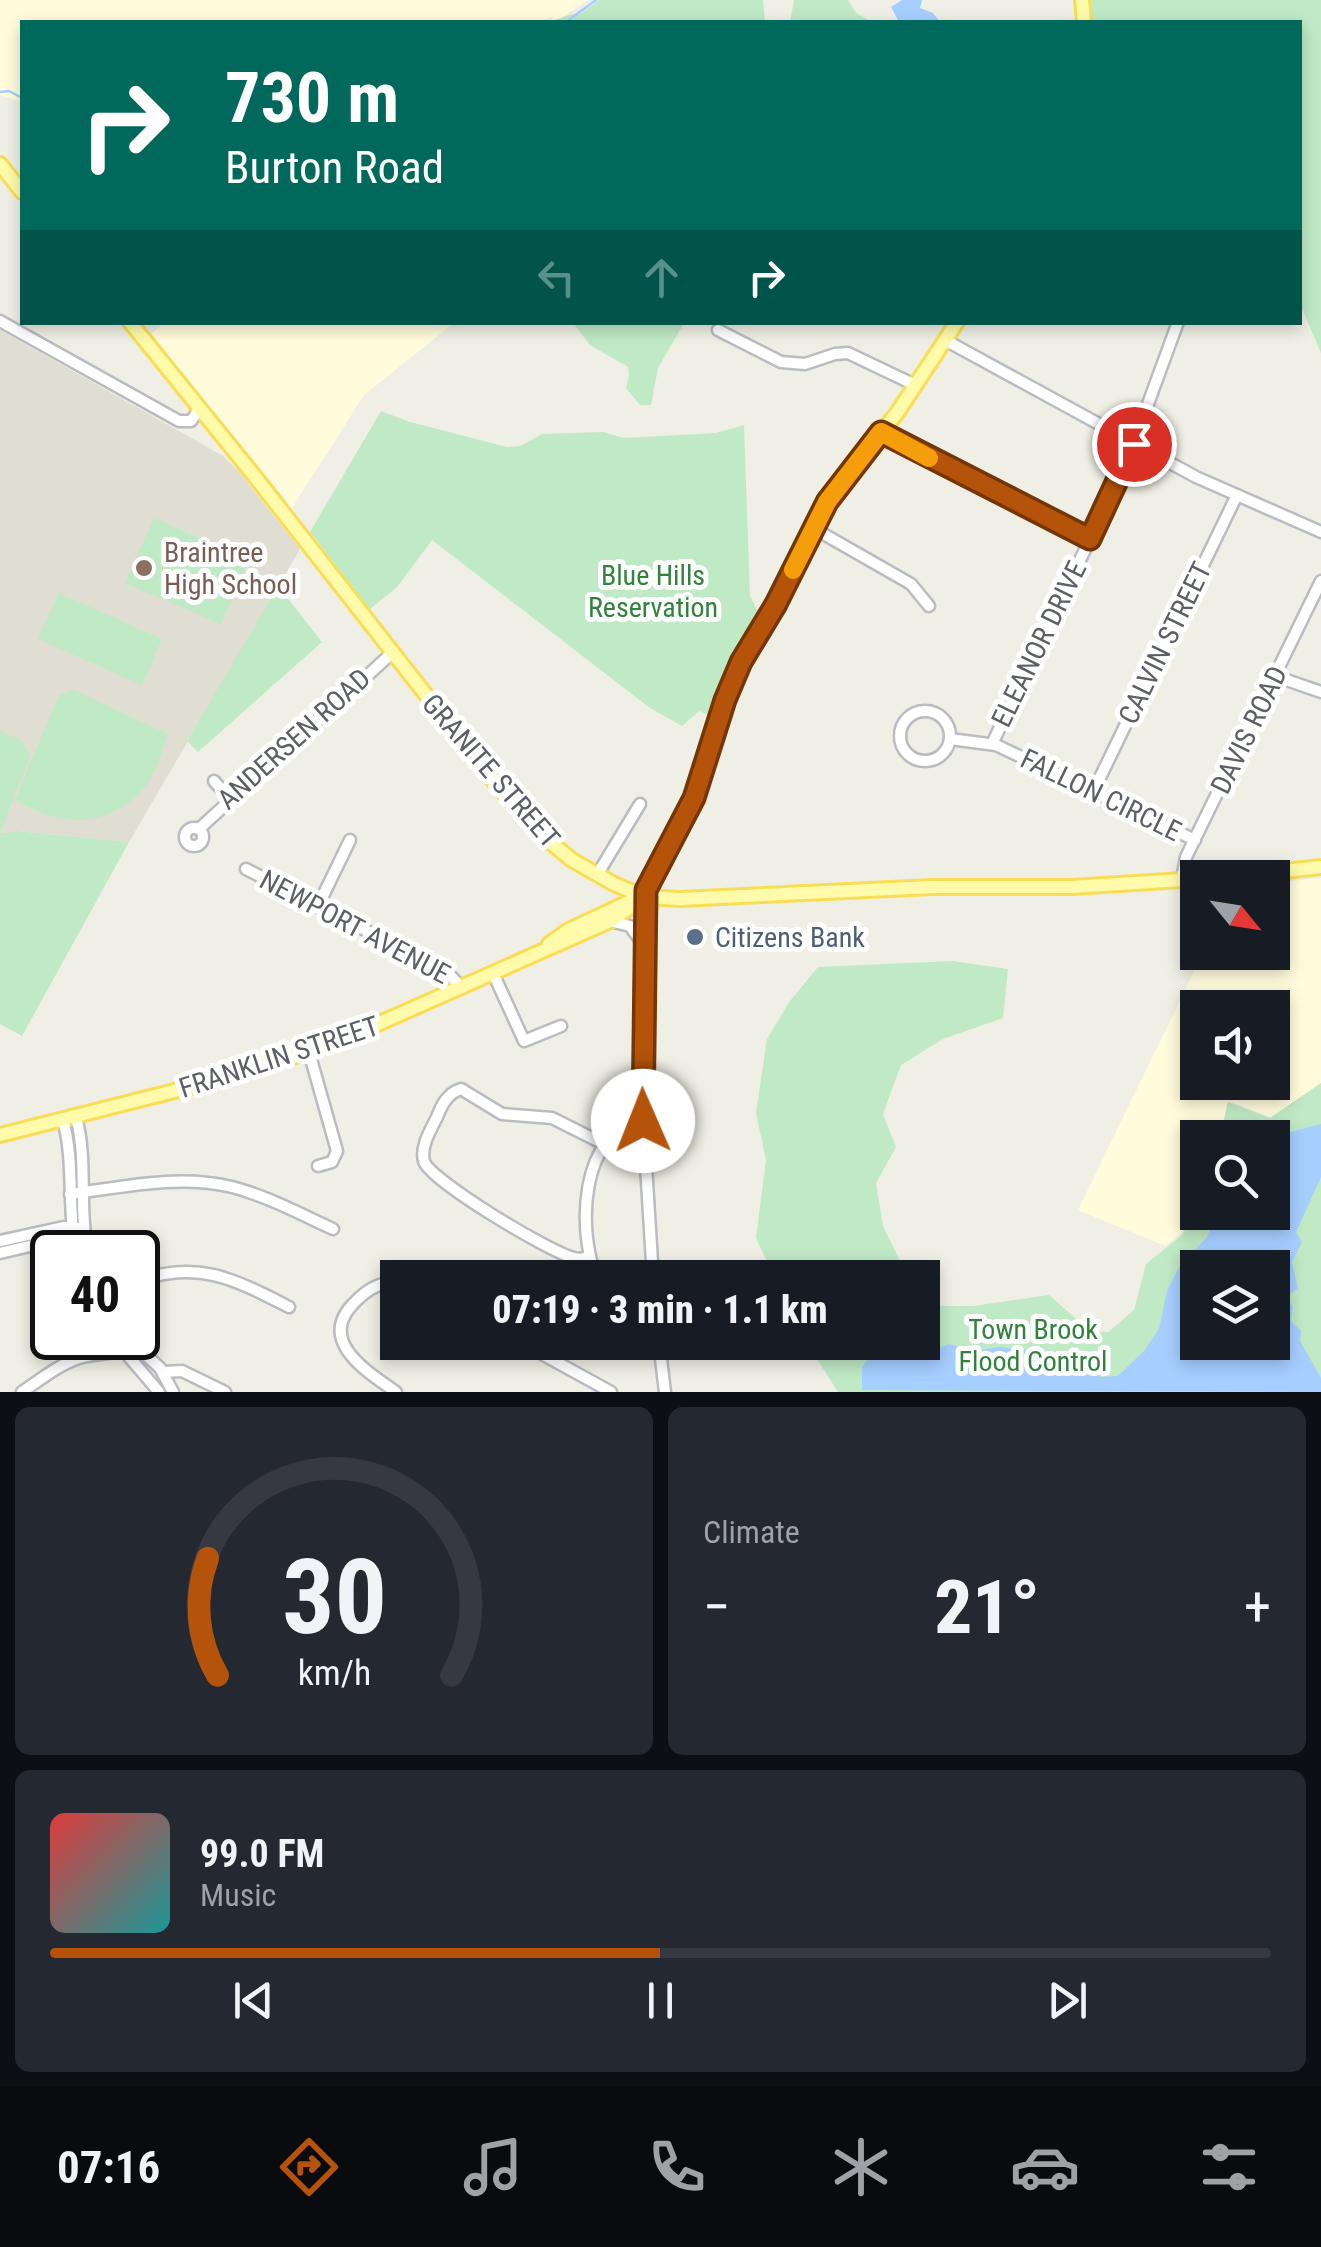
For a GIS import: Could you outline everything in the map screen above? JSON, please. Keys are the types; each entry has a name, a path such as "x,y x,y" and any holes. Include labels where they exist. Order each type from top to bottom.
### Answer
{"main road":[{"path":"0,164 20,189"},
{"name":"GRANITE STREET","path":"132,325 532,825 561,853 599,876 645,896 680,899 1180,880"},
{"path":"645,896 698,790 736,674 813,528 840,483 956,325"},
{"path":"1290,870 1321,867"},
{"path":"599,876 610,896 606,917"},
{"name":"FRANKLIN STREET","path":"0,1136 222,1079 354,1036 493,974 546,948 561,934 606,917 645,896"}],"street":[{"path":"0,321 186,423 200,408"},
{"name":"ELEANOR DRIVE","path":"992,744 1134,444 1177,325"},
{"path":"718,330 781,362 800,365 848,353 915,385"},
{"path":"945,340 1134,444 1321,532"},
{"path":"881,432 1090,539"},
{"name":"CALVIN STREET","path":"1093,792 1237,495"},
{"path":"813,528 908,581 929,606"},
{"name":"DAVIS ROAD","path":"1185,860 1321,581"},
{"name":"ANDERSEN ROAD","path":"200,828 392,653"},
{"path":"1275,676 1321,692"},
{"name":"FALLON CIRCLE","path":"929,711 946,722 950,740 939,757 919,760 903,748 900,731 912,714 929,711"},
{"name":"FALLON CIRCLE","path":"950,740 992,744 1194,840"},
{"path":"214,781 229,798"},
{"path":"599,876 640,804"},
{"path":"318,906 350,840"},
{"name":"NEWPORT AVENUE","path":"246,869 447,972 462,988"},
{"path":"645,896 643,1121 652,1260"},
{"path":"606,917 630,926 643,944"},
{"path":"493,974 524,1041 561,1026"},
{"path":"309,1052 337,1151 332,1162 318,1166"},
{"path":"589,1257 572,1258 501,1220 433,1174 425,1164 424,1152 440,1110 448,1096 458,1089 468,1091 502,1114 552,1118 606,1145"},
{"path":"70,1118 76,1230"},
{"path":"590,1260 584,1223 589,1180 596,1161 606,1145 629,1125 643,1121"},
{"path":"76,1193 174,1182 212,1183 246,1191 333,1228"},
{"path":"0,1241 30,1237"},
{"path":"0,1253 30,1244"},
{"path":"160,1276 178,1271 237,1280 290,1307"},
{"path":"380,1284 346,1312 341,1328 346,1348 356,1362 396,1392"},
{"path":"22,1392 72,1360"},
{"path":"139,1360 160,1392"},
{"path":"148,1360 163,1372 173,1392"},
{"path":"553,1360 611,1392"},
{"path":"661,1360 665,1392"},
{"path":"163,1372 182,1370 225,1392"}],"shaded area":[{"path":"0,0 588,0 558,20 552,20 554,16 543,20 20,20 20,101 0,95"},
{"path":"161,325 452,325 364,395 292,508 151,334"},
{"name":"Braintree High School","path":"0,330 223,456 300,549 129,842 18,831 0,833"},
{"path":"1321,878 1321,1083 1271,1117 1228,1101 1224,1120 1180,1120 1183,1230 1165,1246 1078,1210 1180,1000 1180,1100 1290,1100 1290,990 1185,990 1195,970 1290,970 1290,881"}],"green space":[{"path":"599,0 763,0 765,20 554,20 580,14"},
{"path":"794,0 848,0 856,13 868,20 790,20"},
{"path":"1089,0 1321,0 1321,353 1302,309 1302,20 1091,20"},
{"path":"575,325 683,325 658,368 651,405 640,405 626,388 628,367 590,345"},
{"name":"Blue Hills Reservation","path":"381,411 507,447 520,446 542,434 603,432 623,438 716,433 744,425 750,596 761,617 732,665 713,717 699,711 682,726 650,708 432,540 397,587 370,609 310,532"},
{"path":"154,518 249,560 221,624 125,583"},
{"path":"278,586 322,642 198,752 187,741"},
{"path":"59,593 162,639 142,685 38,639"},
{"path":"74,690 168,734 155,770 142,790 113,812 81,820 48,815 15,800 59,695"},
{"path":"0,731 21,740 30,756 0,833"},
{"path":"17,831 129,842 22,1036 0,1024 0,833"},
{"name":"Town Brook Flood Control","path":"952,961 1008,969 1003,1018 943,1039 901,1065 883,1114 896,1147 876,1183 883,1226 900,1260 766,1260 756,1238 766,1160 756,1113 767,1039 790,1001 818,967"},
{"name":"Town Brook Flood Control","path":"1321,1083 1321,1392 838,1392 818,1360 940,1360 940,1306 973,1306 1049,1295 1090,1331 1108,1332 1134,1310 1146,1264 1184,1230 1290,1230 1290,1120 1224,1120 1228,1102 1270,1118"}],"water":[{"path":"902,0 922,0 920,8 938,20 898,20 891,7"},
{"path":"1321,1124 1321,1177 1296,1232 1302,1242 1292,1262 1298,1288 1290,1294 1290,1250 1195,1250 1210,1230 1290,1230 1290,1132"},
{"path":"1179,1267 1180,1360 1290,1360 1290,1302 1291,1321 1301,1331 1300,1341 1321,1378 1321,1392 862,1390 862,1367 867,1360 940,1360 940,1348 949,1344 975,1351 1000,1347 1075,1357 1100,1377 1118,1376 1144,1351 1159,1329 1167,1291"}],"waterway":[{"path":"569,20 596,0"},
{"path":"0,92 9,91 20,97"}],"slow traffic":[{"path":"793,570 827,502 881,432 929,458"}],"place":[{"name":"Braintree High School","path":"144,568"},
{"name":"Citizens Bank","path":"695,937"}],"route":[{"path":"643,1121 646,890 694,798 738,668 840,483 881,432 1090,539 1134,444"}]}
